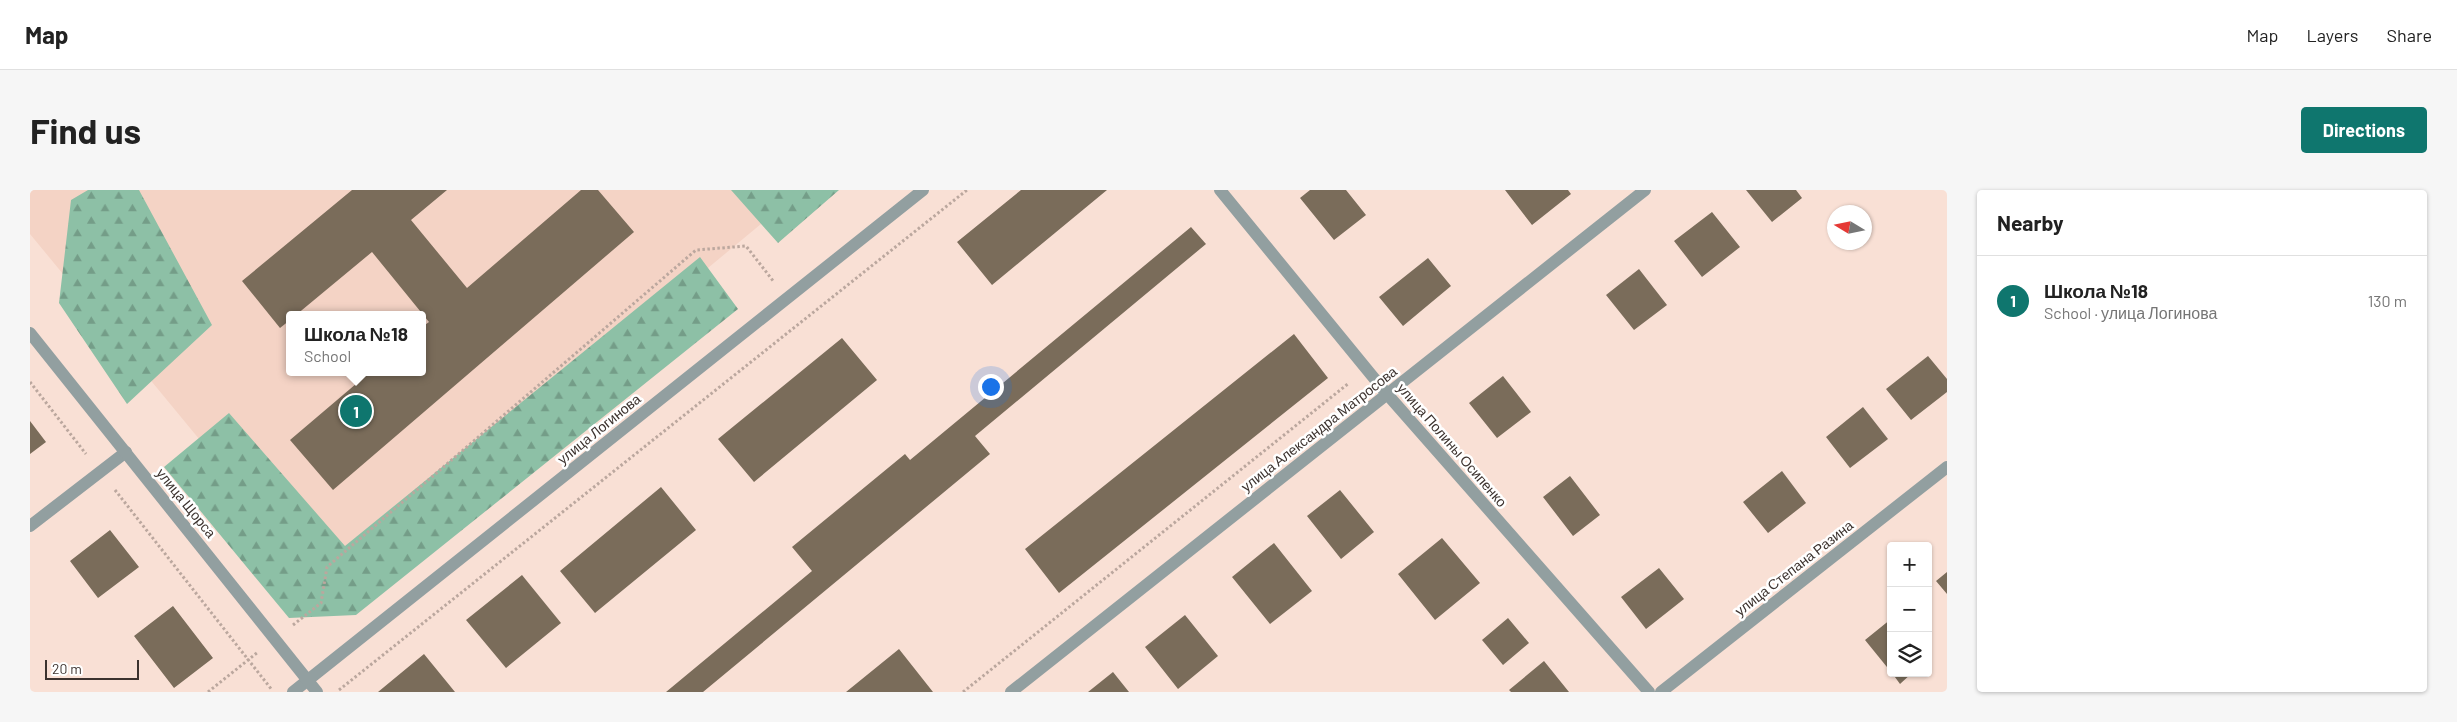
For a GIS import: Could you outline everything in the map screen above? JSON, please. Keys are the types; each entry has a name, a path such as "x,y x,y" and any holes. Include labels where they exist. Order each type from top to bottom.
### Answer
{"street":[{"name":"улица Логинова","path":"293,692 923,190"},
{"name":"улица Полины Осипенко","path":"1220,190 1387,394 1649,692"},
{"name":"улица Александра Матросова","path":"1011,692 1646,190"},
{"name":"улица Щорса","path":"30,333 317,692"},
{"path":"30,526 126,452"},
{"name":"улица Степана Разина","path":"1660,692 1947,467"}],"path":[{"path":"336,692 966,190"},
{"path":"208,692 321,603 327,567 696,250 746,246 804,320"},
{"path":"963,692 1366,369"},
{"path":"30,382 273,692"}],"shaded area":[{"path":"30,190 802,190 322,588 30,234"}],"green space":[{"path":"88,190 139,190 212,325 127,404 59,303 71,200"},
{"path":"731,190 839,190 778,243"},
{"path":"700,257 738,309 356,615 289,618 164,467 229,413 345,546"}],"building":[{"path":"352,190 447,190 411,220 467,288 581,190 598,190 634,232 333,490 290,440 365,376 426,376 426,324 429,322 426,318 426,311 420,311 372,252 301,311 286,311 286,323 280,328 242,281"},
{"path":"1021,190 1107,190 992,285 957,242"},
{"path":"1310,190 1346,190 1366,215 1334,240 1300,198"},
{"path":"1505,190 1568,190 1571,194 1532,225"},
{"path":"1746,190 1796,190 1802,198 1772,222"},
{"path":"1712,212 1740,247 1702,277 1674,241"},
{"path":"1191,227 1206,244 975,436 990,454 703,692 666,692 812,571 792,547 905,454 910,460"},
{"path":"1428,258 1451,286 1403,326 1379,297"},
{"path":"1639,269 1667,305 1634,330 1606,295"},
{"path":"1294,334 1328,378 1059,593 1025,549"},
{"path":"842,338 877,380 754,482 718,439"},
{"path":"1928,356 1947,379 1947,392 1911,420 1886,389"},
{"path":"1503,376 1531,412 1497,438 1469,403"},
{"path":"1863,407 1888,439 1850,468 1826,437"},
{"path":"30,421 46,442 30,454"},
{"path":"1782,471 1806,503 1768,533 1743,502"},
{"path":"1570,476 1600,515 1573,536 1543,497"},
{"path":"661,487 696,530 595,613 560,571"},
{"path":"1340,490 1374,532 1341,559 1307,516"},
{"path":"110,530 139,567 98,598 70,561"},
{"path":"1442,538 1480,583 1435,620 1398,574"},
{"path":"1274,543 1312,591 1270,624 1232,577"},
{"path":"1659,568 1684,599 1646,629 1621,597"},
{"path":"1947,572 1947,594 1936,581"},
{"path":"522,575 561,623 506,668 466,620"},
{"path":"173,606 213,658 174,688 134,636"},
{"path":"1185,615 1218,656 1178,689 1145,647"},
{"path":"1508,618 1529,643 1503,665 1482,640"},
{"path":"1887,622 1887,667 1865,640"},
{"path":"899,649 933,692 846,692"},
{"path":"424,654 455,692 378,692"},
{"path":"1544,661 1569,692 1511,692 1509,690"},
{"path":"1113,672 1129,692 1088,692"},
{"path":"1895,677 1908,677 1900,684"}],"place":[{"name":"Школа №18","path":"356,411"}]}
